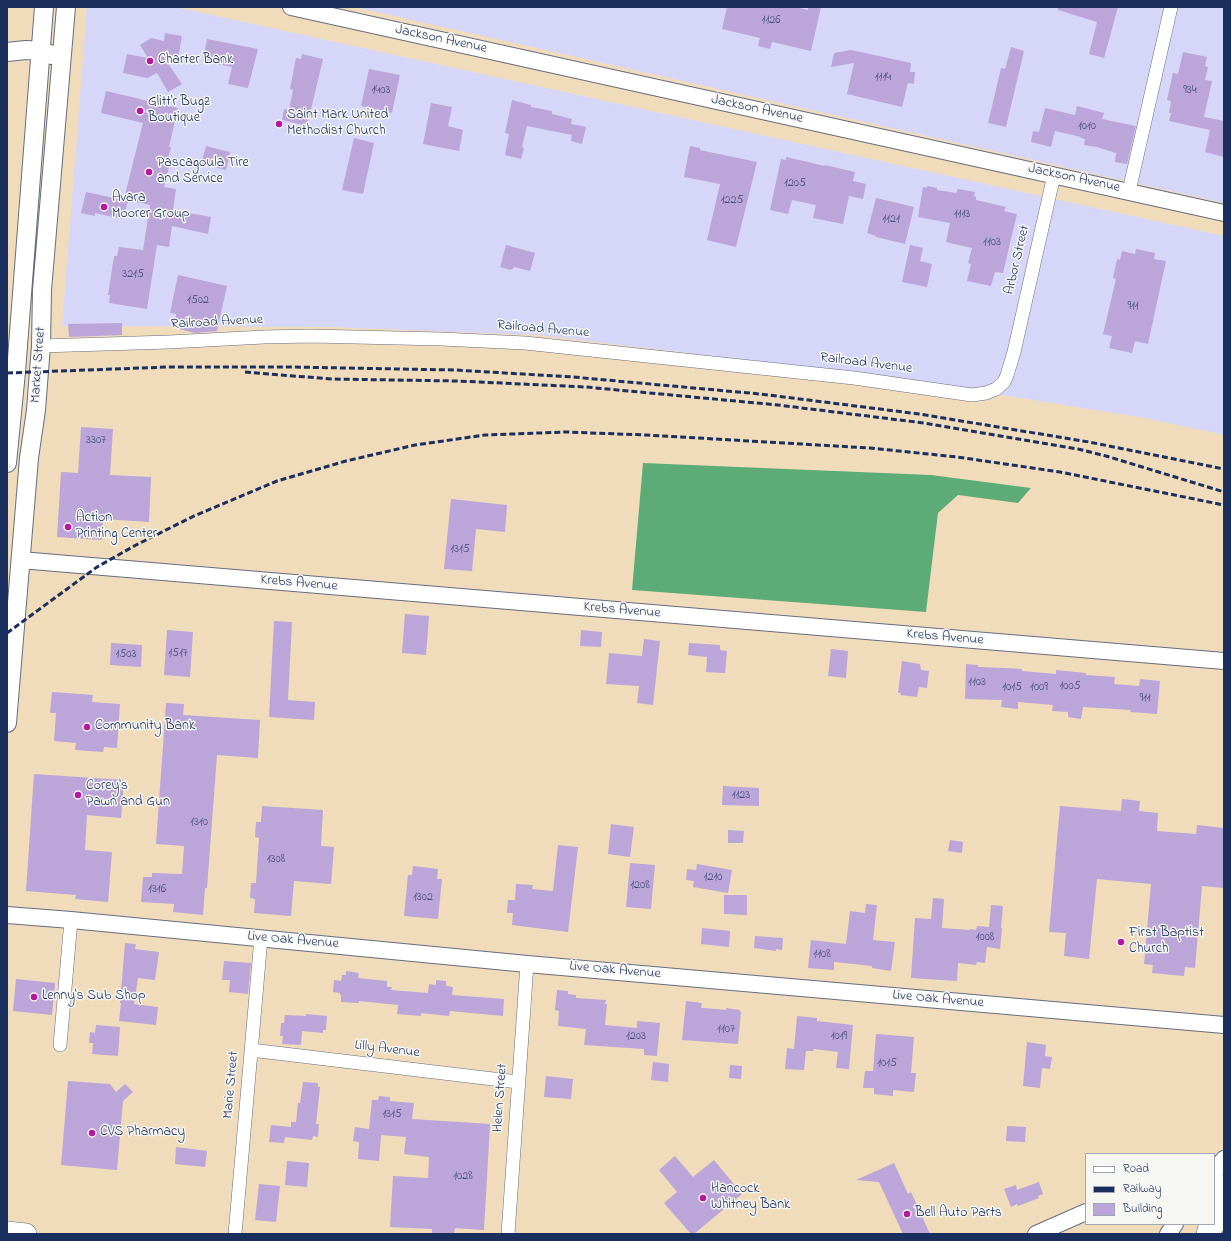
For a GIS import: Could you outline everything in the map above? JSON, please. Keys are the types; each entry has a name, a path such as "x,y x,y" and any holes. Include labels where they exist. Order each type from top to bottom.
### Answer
{"main road":[{"name":"Market Street","path":"7,463 16,372 44,7"},
{"name":"Market Street","path":"7,723 29,458 36,410 41,346 42,290 66,7"},
{"path":"7,52 26,50 41,51 62,59"},
{"path":"1215,1203 1224,1185"},
{"path":"7,1232 26,1234"}],"street":[{"name":"Jackson Avenue","path":"291,7 1224,213"},
{"path":"1129,191 1171,7"},
{"name":"Arbor Street","path":"1014,352 1054,175"},
{"name":"Railroad Avenue","path":"41,346 311,336 441,338 525,343 596,350 854,378 972,395 986,393 996,389 1004,382 1014,352"},
{"name":"Krebs Avenue","path":"20,560 1224,661"},
{"name":"Live Oak Avenue","path":"7,915 526,964 1224,1025"},
{"path":"60,1045 70,920"},
{"name":"Marie Street","path":"235,1234 261,938"},
{"name":"Helen Street","path":"508,1234 526,964"},
{"name":"Lilly Avenue","path":"251,1050 518,1082"},
{"path":"1215,1171 1224,1159"},
{"path":"1036,1234 1085,1212"},
{"path":"1208,1234 1224,1219"},
{"path":"1168,1234 1174,1225"}],"shaded area":[{"path":"87,7 175,7 1224,236 1224,435 1144,418 964,389 731,358 537,335 331,327 62,326"},
{"path":"354,7 1224,7 1224,203"}],"green space":[{"path":"643,463 931,475 1031,488 1018,503 958,495 938,513 926,612 632,590"}],"building":[{"path":"727,7 795,7 808,10 808,7 821,7 811,51 772,42 770,49 758,46 760,38 722,29"},
{"path":"1058,7 1118,7 1104,58 1089,54 1097,22 1058,10"},
{"name":"Charter Bank","path":"165,33 182,36 178,59 163,56 182,84 168,92 157,73 147,78 123,73 127,54 148,58 140,45 151,38 164,41"},
{"path":"207,39 258,49 248,88 228,84 232,67 203,61"},
{"path":"1011,47 1024,51 1006,127 988,123 1001,68 1005,69"},
{"path":"851,50 911,63 910,72 915,72 914,84 908,83 902,107 847,94 854,63 831,67 834,53"},
{"path":"1183,52 1207,57 1205,66 1208,67 1205,80 1212,81 1204,117 1224,121 1224,157 1205,152 1210,130 1169,121 1171,101 1167,100 1173,73 1178,74"},
{"path":"302,54 323,59 307,126 282,120 284,109 289,110 293,90 290,89 296,58 301,59"},
{"path":"369,69 400,75 392,113 361,106"},
{"path":"106,91 178,108 169,147 171,147 166,167 169,167 164,187 176,189 173,210 211,217 208,234 172,226 169,247 157,245 147,309 109,303 110,295 108,295 114,256 117,256 119,247 143,250 150,205 124,199 143,123 101,113"},
{"path":"512,100 531,105 531,107 552,111 552,114 572,119 571,124 586,127 582,144 571,141 572,135 527,126 521,159 505,155 509,134 505,133"},
{"path":"431,103 452,107 448,126 463,130 459,151 423,144"},
{"path":"1077,106 1104,113 1102,119 1136,126 1127,164 1115,162 1116,153 1097,147 1084,145 1085,139 1080,138 1081,137 1055,131 1051,147 1031,142 1033,131 1039,132 1045,108 1075,115"},
{"path":"354,138 374,143 363,194 342,190"},
{"path":"206,146 230,152 226,170 201,164"},
{"path":"690,146 700,148 700,150 757,162 736,247 707,240 720,184 684,177"},
{"path":"786,157 855,172 853,181 866,184 863,199 849,196 843,224 813,218 816,205 792,200 788,214 770,210 781,159 786,160"},
{"path":"927,186 937,188 937,190 956,193 958,189 975,192 974,196 976,197 976,200 1006,207 1004,211 1017,214 1003,273 995,272 991,286 967,281 971,264 968,263 972,248 946,242 950,223 918,217 923,187 927,188"},
{"name":"Avara Moorer Group","path":"86,192 128,201 123,219 95,213 95,216 81,213"},
{"path":"876,198 914,207 905,244 876,237 867,233"},
{"path":"506,245 535,253 530,271 514,267 511,270 500,267"},
{"path":"910,245 923,248 920,261 932,264 927,287 902,282"},
{"path":"1136,249 1155,253 1154,259 1166,261 1148,344 1135,341 1132,353 1109,348 1112,336 1103,334 1116,279 1113,278 1117,259 1120,260 1122,251 1135,254"},
{"path":"178,275 227,286 217,331 195,333 175,328 176,314 170,313"},
{"path":"122,323 122,335 69,337 68,324"},
{"path":"81,427 113,429 110,475 151,477 149,522 103,519 102,540 57,537 61,472 78,473"},
{"path":"451,499 507,505 505,532 476,529 472,571 444,569"},
{"path":"405,614 429,616 426,655 402,653"},
{"path":"274,621 292,622 288,700 315,702 314,720 269,717"},
{"path":"167,630 193,632 190,677 164,675"},
{"path":"581,630 602,632 601,647 580,646"},
{"path":"644,639 660,641 653,705 637,703 639,686 606,684 609,653 642,656"},
{"path":"111,643 142,645 141,667 110,665"},
{"path":"689,643 720,645 720,650 727,651 725,673 706,672 707,657 688,655"},
{"path":"831,649 848,651 846,678 828,676"},
{"path":"902,661 920,664 921,670 929,671 927,688 919,687 917,697 900,695 901,693 898,693"},
{"path":"966,664 978,665 978,667 1022,669 1022,671 1056,674 1056,670 1086,673 1086,675 1115,677 1114,684 1139,686 1140,679 1160,681 1157,714 1130,712 1131,710 1083,707 1081,719 1068,717 1068,712 1052,711 1053,705 1018,702 1018,709 1001,707 1002,700 965,699"},
{"name":"Community Bank","path":"52,692 93,695 92,702 120,704 117,748 104,747 103,752 75,750 76,743 54,741 56,713 50,713"},
{"path":"166,703 184,704 183,715 260,720 258,758 217,755 207,888 205,888 203,915 173,912 174,904 141,902 143,877 152,877 152,873 182,874 184,846 156,844"},
{"path":"34,774 124,780 121,818 87,815 85,850 112,852 108,902 75,899 76,895 26,891"},
{"path":"723,786 759,788 759,806 722,805"},
{"path":"1122,799 1140,801 1139,811 1158,813 1157,831 1196,834 1197,825 1224,828 1224,888 1202,886 1195,968 1185,967 1184,976 1152,973 1153,965 1144,964 1151,884 1097,879 1089,959 1064,956 1066,933 1049,932 1060,806 1121,811"},
{"path":"262,806 323,810 321,846 334,847 331,884 294,881 291,916 254,913 255,899 250,898 251,883 256,883 259,838 255,837 256,822 261,822"},
{"path":"611,824 634,827 630,857 608,854"},
{"path":"728,830 744,831 743,843 728,843"},
{"path":"950,840 963,842 962,853 948,851"},
{"path":"558,845 578,847 568,932 512,925 513,913 507,913 508,900 515,900 516,884 533,885 532,889 553,891"},
{"path":"630,863 655,865 651,909 626,907"},
{"path":"697,864 732,870 728,893 693,887 694,881 686,880 687,869 696,870"},
{"path":"413,866 438,869 437,879 442,879 438,919 404,916 408,875 412,875"},
{"path":"724,895 747,895 747,915 724,914"},
{"path":"933,898 944,899 942,928 976,930 977,926 989,927 991,905 1003,906 1000,949 987,947 985,963 977,962 976,965 958,963 957,981 911,978 915,918 931,919"},
{"path":"866,904 877,905 873,940 895,942 891,971 872,968 872,966 834,962 834,970 808,968 811,940 846,944 850,911 865,913"},
{"path":"702,928 730,931 729,947 701,944"},
{"path":"755,936 783,938 782,950 776,949 776,951 754,948"},
{"path":"125,943 136,944 135,949 159,952 155,980 138,978 134,1004 158,1007 156,1025 119,1021"},
{"path":"224,961 251,963 248,994 229,992 230,980 222,980"},
{"path":"346,971 359,973 358,978 387,981 387,987 392,987 391,990 428,993 429,984 436,985 436,980 446,981 446,986 453,987 452,995 504,999 503,1016 450,1011 449,1016 421,1013 421,1016 397,1014 398,1005 359,1001 359,1003 341,1002 340,993 333,992 334,980 341,981 342,975 346,975"},
{"name":"Lenny's Sub Shop","path":"16,979 55,983 52,1015 13,1011"},
{"path":"557,990 568,991 568,994 576,995 576,998 606,1000 605,1025 637,1028 637,1021 660,1023 657,1056 644,1055 644,1049 584,1045 586,1029 558,1026 559,1011 555,1010"},
{"path":"686,1001 702,1003 701,1008 726,1010 726,1008 740,1010 738,1044 682,1040"},
{"path":"306,1014 327,1016 326,1030 323,1030 323,1033 302,1031 301,1045 282,1044 283,1036 280,1036 281,1023 284,1023 285,1015 306,1016"},
{"path":"797,1016 817,1018 817,1021 853,1025 849,1069 836,1068 838,1052 814,1049 813,1051 806,1051 804,1070 785,1069 787,1048 794,1049"},
{"path":"96,1025 120,1027 118,1056 92,1054 93,1043 89,1043 90,1032 95,1033"},
{"path":"876,1034 914,1037 911,1073 916,1073 914,1092 893,1090 893,1096 874,1094 874,1088 863,1088 865,1071 873,1071"},
{"path":"1027,1042 1046,1045 1045,1056 1052,1057 1050,1069 1042,1068 1040,1088 1023,1086"},
{"path":"653,1062 669,1064 668,1082 651,1080"},
{"path":"730,1065 742,1066 741,1079 729,1078"},
{"path":"546,1076 573,1079 571,1099 544,1097"},
{"name":"CVS Pharmacy","path":"68,1081 110,1084 116,1092 125,1084 133,1092 123,1101 117,1170 61,1165"},
{"path":"303,1082 318,1083 318,1087 320,1087 316,1124 319,1124 318,1137 313,1136 312,1140 285,1137 284,1143 269,1142 271,1125 291,1127 291,1122 296,1122 298,1103 300,1103"},
{"path":"379,1096 390,1097 390,1101 414,1103 412,1119 490,1124 484,1230 455,1228 454,1234 432,1233 432,1229 390,1227 393,1176 428,1178 429,1157 404,1154 406,1137 381,1135 379,1161 358,1159 359,1142 353,1141 355,1127 369,1129 372,1100 378,1100"},
{"path":"1007,1126 1026,1127 1025,1142 1006,1141"},
{"path":"176,1147 207,1151 205,1167 175,1164"},
{"name":"Hancock Whitney Bank","path":"675,1156 693,1177 714,1160 742,1194 694,1234 691,1234 664,1203 677,1192 659,1170"},
{"path":"287,1161 309,1163 307,1187 285,1185"},
{"name":"Bell Auto Parts","path":"894,1163 908,1194 911,1192 930,1234 903,1234 879,1182 856,1180"},
{"path":"1039,1182 1043,1194 1038,1196 1039,1198 1011,1207 1004,1189 1016,1185 1017,1190"},
{"path":"259,1184 280,1186 276,1222 255,1220"}],"railway":[{"path":"7,373 169,367 290,367 455,370 573,377 760,394 919,414 1089,442 1224,469"},
{"path":"245,372 331,379 457,381 586,387 778,405 924,423 1078,449 1224,492"},
{"path":"7,633 97,567 136,545 194,516 277,481 346,461 415,445 485,435 566,432 646,435 870,448 957,457 1060,472 1224,505"}],"place":[{"name":"Charter Bank","path":"150,61"},
{"name":"Glitt'r Bugz Boutique","path":"140,111"},
{"name":"Saint Mark United Methodist Church","path":"279,124"},
{"name":"Pascagoula Tire and Service","path":"149,172"},
{"name":"Avara Moorer Group","path":"104,207"},
{"name":"Action Printing Center","path":"68,527"},
{"name":"Community Bank","path":"87,727"},
{"name":"Corey's Pawn and Gun","path":"78,795"},
{"name":"First Baptist Church","path":"1121,942"},
{"name":"Lenny's Sub Shop","path":"34,997"},
{"name":"CVS Pharmacy","path":"92,1133"},
{"name":"Hancock Whitney Bank","path":"703,1198"},
{"name":"Bell Auto Parts","path":"907,1214"}]}
